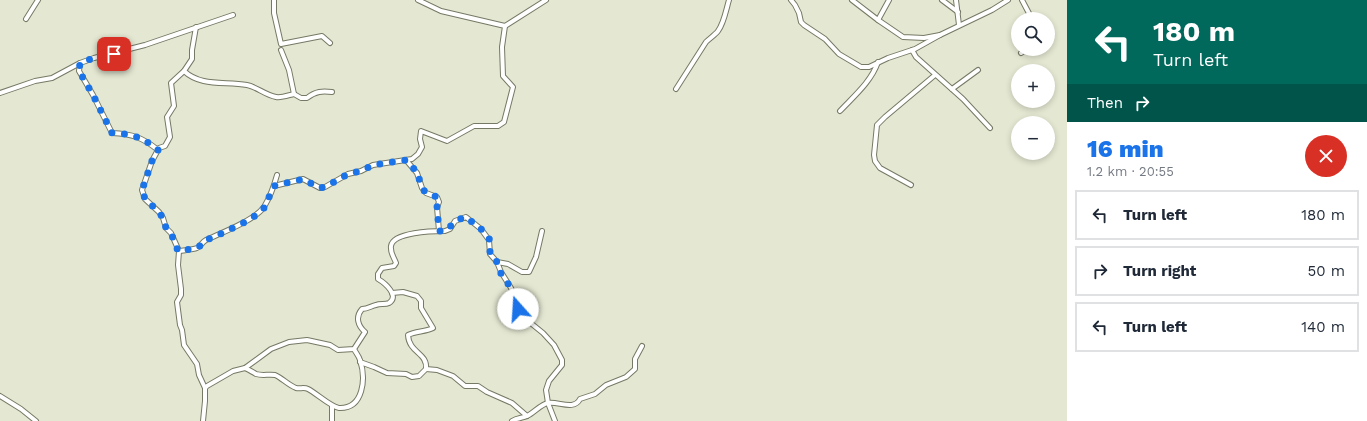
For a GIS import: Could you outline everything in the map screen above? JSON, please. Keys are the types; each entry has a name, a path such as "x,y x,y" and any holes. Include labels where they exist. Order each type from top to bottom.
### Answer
{"street":[{"path":"26,19 38,0"},
{"path":"274,0 274,13 280,44 322,36 330,43"},
{"path":"418,0 441,11 505,26 546,0"},
{"path":"676,89 706,42 721,26 729,0"},
{"path":"791,0 802,23 825,38 839,54 861,67 869,67 878,62 912,50 940,34 992,10 1008,0"},
{"path":"852,0 902,37 924,38 940,34"},
{"path":"878,20 889,0"},
{"path":"942,0 958,12"},
{"path":"956,0 959,25"},
{"path":"1022,0 1028,12"},
{"path":"0,93 35,81 52,78 80,63 94,58 145,45 233,15"},
{"path":"274,186 303,179 320,188 325,187 348,174 361,171 373,165 412,159 422,147 420,139 421,131 447,141 474,126 498,126 504,122 513,87 503,76 502,47 505,26"},
{"path":"196,27 192,50 192,60 184,71 171,83 174,106 167,116 170,137 165,146 158,150 152,161 142,190 145,199 159,212 163,218 166,228 171,233 178,251 181,295 177,302 180,325 184,345 197,364 199,375 205,388 203,421"},
{"path":"281,50 289,70 294,94"},
{"path":"912,50 916,57 963,99 990,128"},
{"path":"840,111 875,73 878,62"},
{"path":"80,63 79,71 112,133 129,134 148,142 158,150"},
{"path":"952,89 978,70"},
{"path":"184,71 190,76 199,80 248,85 276,97 294,94 301,98 307,98 320,90 332,92"},
{"path":"911,185 880,168 875,161 874,155 877,126 885,117 935,75"},
{"path":"406,160 417,172 422,188 426,193 437,197 439,202 437,207 439,231"},
{"path":"178,251 198,248 205,240 251,219 264,208 274,186 277,175"},
{"path":"354,350 364,332 360,328 358,322 359,313 362,309 376,305 388,304 393,296 386,283 378,279 378,274 382,268 394,266 396,264 390,250 391,244 397,238 405,235 445,231 450,229 455,221 466,217 481,229 490,240 490,254 497,262 500,272 511,288 522,316 543,333 554,345 562,360 562,365 549,381 546,390 548,403 555,421"},
{"path":"497,262 508,264 522,272 529,272 535,262 542,231"},
{"path":"360,362 387,373 406,374 412,377 419,376 426,369 427,363 411,346 408,340 408,335 418,331 428,331 433,328 421,308 420,301 417,296 408,293 392,293"},
{"path":"205,388 233,371 245,368 271,349 279,345 298,340 322,343 330,345 338,350 354,350"},
{"path":"512,421 527,416 548,403 573,405 578,402 580,398 595,394 606,385 626,377 635,369 635,358 642,346"},
{"path":"245,368 257,374 276,376 288,385 298,389 306,388 329,402 332,406 340,408 353,404 361,395 363,380 360,362 354,350"},
{"path":"426,369 437,370 453,376 465,386 478,386 487,392 512,403 527,416"},
{"path":"0,396 21,409 36,421"},
{"path":"332,406 332,421"}],"route":[{"path":"114,54 94,58 80,63 79,71 112,133 129,134 143,139 158,150 152,161 142,190 145,199 159,212 163,218 166,228 171,233 178,251 198,248 205,240 251,219 264,208 274,186 303,179 320,188 325,187 348,174 361,171 373,165 406,160 417,172 422,188 426,193 437,197 439,202 437,207 439,231 450,229 455,221 466,217 481,229 490,240 490,254 497,262 500,272 511,288 518,309"}]}
